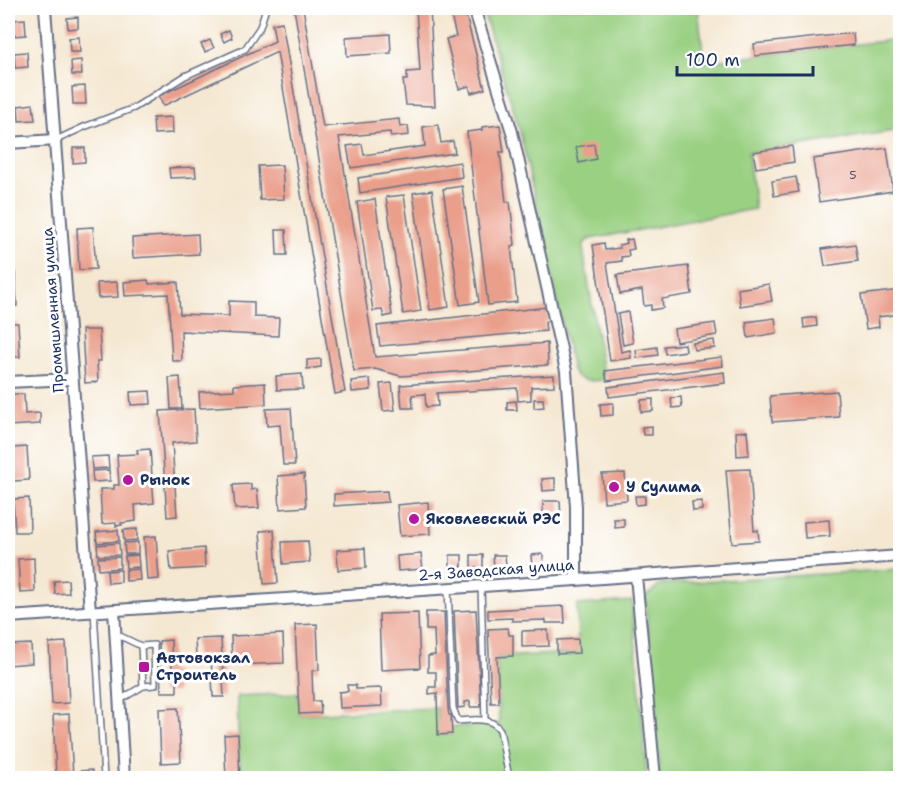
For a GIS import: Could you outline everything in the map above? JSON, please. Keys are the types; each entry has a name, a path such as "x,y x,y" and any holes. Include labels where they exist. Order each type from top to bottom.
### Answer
{"street":[{"name":"Промышленная улица","path":"45,8 92,611"},
{"path":"474,8 512,132 566,371 576,507 576,580"},
{"path":"8,143 56,140"},
{"path":"8,382 71,379"},
{"name":"2-я Заводская улица","path":"8,617 636,576 900,556"},
{"path":"636,576 655,778"},
{"path":"114,610 124,778"}],"lane":[{"path":"56,140 134,108 185,76 245,49 260,27 266,8"},
{"path":"481,586 485,720"},
{"path":"448,588 453,708 459,721 485,720 496,723 500,730 509,778"},
{"path":"92,611 104,778"},
{"path":"115,633 141,646 154,645 155,685 143,686 119,701"},
{"path":"141,646 143,686"}],"green space":[{"path":"482,8 698,8 704,62 900,39 900,130 748,153 755,209 590,239 585,242 583,249 604,380 582,379 572,370 520,131"},
{"path":"900,569 900,778 660,778 645,597 661,584"},
{"path":"632,601 647,778 240,778 237,696 298,693 299,714 437,708 439,735 452,734 451,727 499,724 497,657 578,653 577,605"}],"building":[{"path":"294,8 303,8 323,127 399,119 400,127 408,126 409,135 391,137 390,132 339,137 375,357 547,343 548,365 401,376 375,369 354,371"},
{"path":"416,8 430,8 435,106 406,105 403,80 407,80 407,72 420,71"},
{"path":"449,8 464,8 485,89 471,93 469,86 459,89 446,39 456,36"},
{"path":"78,17 78,28 68,29 67,18"},
{"path":"25,19 26,35 13,36 12,20"},
{"path":"282,22 345,392 335,394 277,52 163,106 159,96 275,41 272,24"},
{"path":"229,30 232,38 224,42 220,34"},
{"path":"853,33 854,45 755,56 754,44"},
{"path":"390,34 391,53 347,56 346,37"},
{"path":"79,37 80,52 70,52 69,38"},
{"path":"210,40 214,48 205,52 201,44"},
{"path":"27,52 28,67 15,68 14,53"},
{"path":"81,60 82,75 72,75 71,61"},
{"path":"85,86 86,104 73,104 72,87"},
{"path":"33,104 35,120 19,121 18,106"},
{"path":"172,117 173,133 154,134 153,118"},
{"path":"438,125 441,143 453,141 455,153 351,168 347,146 362,144 364,155 425,146 423,127"},
{"path":"500,125 504,152 500,152 506,202 510,202 515,245 511,246 517,302 488,305 467,132"},
{"path":"594,144 596,159 579,163 576,147"},
{"path":"792,146 794,162 756,168 753,152"},
{"path":"73,148 85,148 85,162 73,163"},
{"path":"887,148 893,191 819,202 813,159"},
{"path":"460,162 462,177 360,193 358,178"},
{"path":"282,165 284,199 260,200 258,166"},
{"path":"195,167 196,177 170,178 169,168"},
{"path":"796,177 799,192 774,196 772,181"},
{"path":"462,186 479,302 460,305 443,189"},
{"path":"432,190 449,307 430,310 413,193"},
{"path":"404,195 421,311 403,314 386,197"},
{"path":"375,199 392,315 384,317 382,310 373,311 357,202"},
{"path":"8,216 11,216 13,250 8,250"},
{"path":"93,227 96,269 79,270 77,228"},
{"path":"276,230 286,230 287,255 277,255"},
{"path":"198,234 199,254 133,258 132,238"},
{"path":"632,239 634,249 628,250 629,256 621,257 622,261 607,263 621,352 630,350 631,358 610,361 593,245 604,243 605,250 620,248 619,245"},
{"path":"855,244 858,261 825,266 822,249"},
{"path":"688,266 692,294 662,299 663,308 651,310 651,305 644,306 642,290 620,294 617,275"},
{"path":"8,272 15,272 17,306 8,306"},
{"path":"148,280 149,284 178,282 180,314 229,316 229,301 254,302 254,317 279,318 278,336 181,331 182,361 172,361 168,294 125,296 124,282"},
{"path":"117,282 118,297 98,298 97,283"},
{"path":"769,284 772,301 740,306 738,289"},
{"path":"900,290 900,314 878,317 879,327 866,329 861,295"},
{"path":"547,307 549,321 545,322 546,331 380,346 377,326"},
{"path":"628,312 633,343 623,345 618,314"},
{"path":"816,317 817,326 804,328 803,319"},
{"path":"775,318 777,333 748,338 746,322"},
{"path":"8,323 18,323 20,357 8,357"},
{"path":"715,323 717,335 676,342 674,329"},
{"path":"82,330 99,330 101,361 97,361 98,382 85,383"},
{"path":"714,340 715,348 694,350 693,343"},
{"path":"685,344 686,351 665,354 664,346"},
{"path":"657,347 658,355 637,358 636,350"},
{"path":"722,357 723,366 607,381 605,371"},
{"path":"321,359 321,367 307,369 307,360"},
{"path":"724,372 725,383 609,397 608,387"},
{"path":"302,374 303,389 277,390 276,376"},
{"path":"554,375 554,386 531,387 531,400 518,401 517,388 437,393 438,406 426,407 425,394 412,395 413,408 402,408 400,385"},
{"path":"180,377 182,409 171,409 169,378"},
{"path":"370,379 371,390 352,392 351,381"},
{"path":"265,383 266,404 200,408 199,392 234,390 234,385"},
{"path":"392,383 395,410 383,411 380,384"},
{"path":"150,391 151,404 131,405 130,392"},
{"path":"837,391 839,417 772,422 770,396"},
{"path":"9,394 24,394 25,414 40,413 40,424 8,426"},
{"path":"681,397 682,407 672,408 671,398"},
{"path":"534,399 543,399 544,407 534,408"},
{"path":"653,399 653,411 641,412 641,400"},
{"path":"516,401 517,410 507,410 507,402"},
{"path":"613,403 613,415 601,416 600,404"},
{"path":"291,408 295,465 283,465 280,425 267,426 266,409"},
{"path":"194,409 196,441 172,443 177,516 167,517 160,411"},
{"path":"652,426 652,435 643,435 642,427"},
{"path":"747,431 749,455 737,456 736,432"},
{"path":"27,447 29,480 13,481 11,448"},
{"path":"150,449 154,503 135,505 136,521 116,526 116,523 102,524 100,489 114,489 114,485 119,485 117,455 138,454 137,450"},
{"path":"108,456 109,468 92,469 91,457"},
{"path":"750,469 754,531 758,530 759,541 732,543 726,470"},
{"path":"109,470 110,481 93,482 92,471"},
{"name":"У Сулима","path":"625,473 627,500 604,502 602,474"},
{"path":"304,474 306,507 280,509 278,476"},
{"path":"555,478 555,490 543,491 542,479"},
{"path":"251,484 251,490 257,489 259,508 235,509 233,485"},
{"path":"387,491 388,502 334,506 334,494"},
{"path":"635,496 645,496 645,504 636,505"},
{"path":"29,498 30,532 15,532 13,499"},
{"path":"543,501 560,501 561,518 543,518"},
{"path":"702,501 702,510 693,511 692,502"},
{"name":"Яковлевский РЭС","path":"428,502 430,534 400,536 397,505"},
{"path":"614,519 624,519 624,527 615,528"},
{"path":"829,520 830,536 805,538 804,522"},
{"path":"137,529 137,540 124,541 123,530"},
{"path":"118,530 119,541 97,543 96,532"},
{"path":"274,530 278,583 264,584 260,531"},
{"path":"156,536 159,579 147,580 144,537"},
{"path":"308,541 310,562 283,564 282,542"},
{"path":"138,542 138,554 125,554 124,543"},
{"path":"119,543 120,555 98,556 97,545"},
{"path":"204,548 205,568 171,570 169,551"},
{"path":"365,548 366,568 338,570 337,550"},
{"path":"421,554 423,569 398,571 397,556"},
{"path":"543,554 544,566 532,566 531,555"},
{"path":"138,555 139,567 126,568 125,556"},
{"path":"450,555 462,555 462,567 450,567"},
{"path":"471,555 483,555 483,567 471,567"},
{"path":"493,555 505,555 506,566 494,567"},
{"path":"120,557 120,568 99,570 98,558"},
{"path":"34,558 35,592 20,593 18,559"},
{"path":"139,569 140,580 126,581 126,570"},
{"path":"121,570 121,582 108,583 107,571"},
{"path":"68,580 69,593 55,594 54,581"},
{"path":"564,606 565,623 546,623 546,620 512,621 512,618 488,619 488,610"},
{"path":"476,610 481,707 470,707 470,701 465,702 465,707 458,708 454,611"},
{"path":"426,612 444,612 448,709 451,715 452,734 438,735 437,693 429,694 429,687 436,687 436,672 428,672 428,656 435,655 434,630 426,630"},
{"path":"418,613 420,668 381,670 379,614"},
{"path":"317,624 319,670 312,671 313,701 320,701 321,713 299,714 295,625"},
{"path":"508,628 509,635 513,635 513,656 497,657 499,703 491,703 488,629"},
{"path":"548,630 549,646 522,647 522,631"},
{"path":"283,634 284,663 232,665 231,636"},
{"path":"221,638 224,697 213,697 211,656 196,657 195,639"},
{"path":"578,639 579,653 557,654 557,640"},
{"path":"171,640 172,672 177,672 177,692 161,692 159,641"},
{"path":"66,642 69,703 52,704 49,643"},
{"path":"31,644 32,663 8,665 8,645"},
{"path":"347,685 356,685 356,689 381,688 382,706 340,708 339,692 348,691"},
{"path":"178,708 181,762 161,763 159,709"},
{"path":"69,714 73,775 56,776 53,715"},
{"path":"238,734 240,778 226,778 224,735"},
{"path":"92,770 93,778 80,778 79,771"}],"place":[{"name":"Рынок","path":"128,480"},
{"name":"У Сулима","path":"614,487"},
{"name":"Яковлевский РЭС","path":"414,519"},
{"name":"Автовокзал Строитель","path":"144,667"}]}
